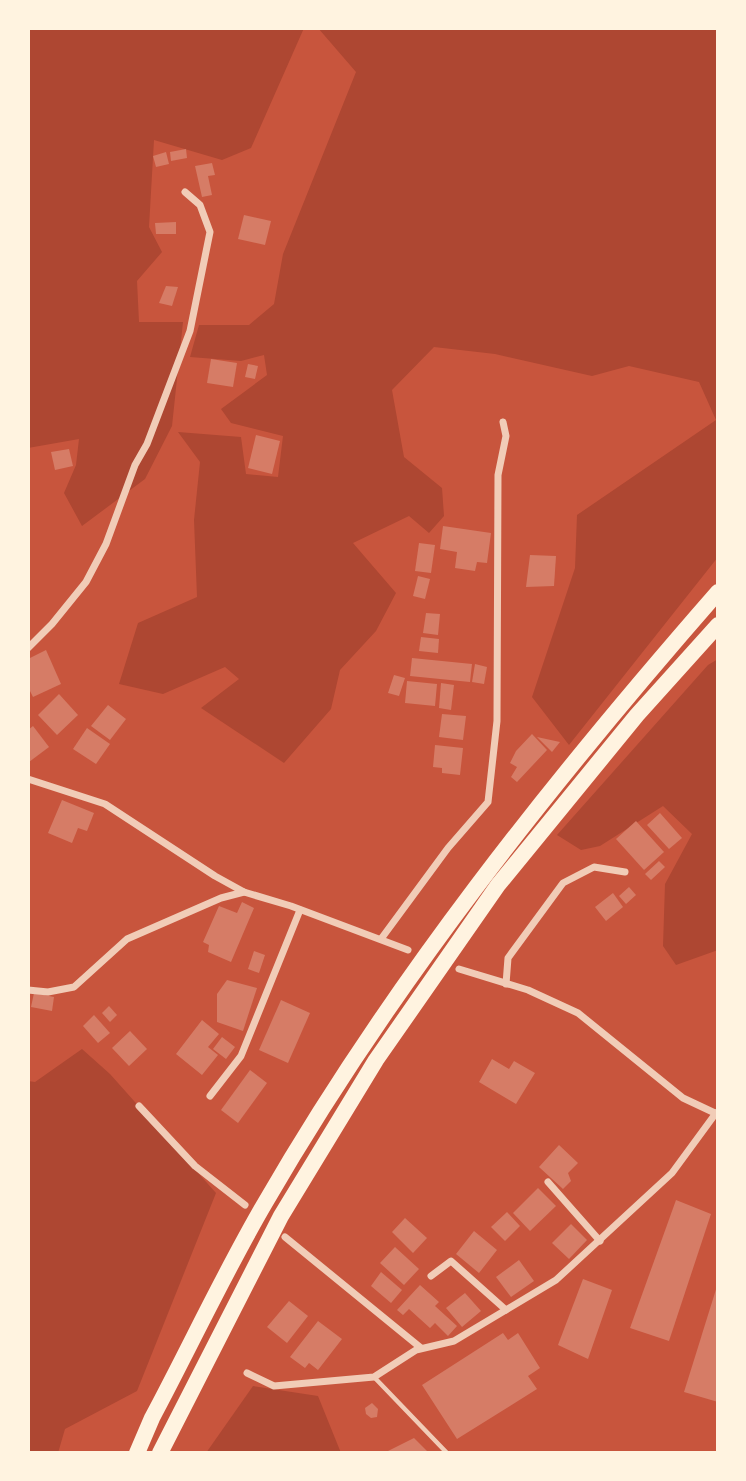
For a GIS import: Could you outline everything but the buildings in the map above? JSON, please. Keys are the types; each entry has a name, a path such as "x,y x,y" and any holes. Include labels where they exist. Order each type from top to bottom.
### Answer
{"highway":[{"path":"137,1453 152,1418 264,1203 362,1046 485,874 621,702 718,592"},
{"path":"160,1453 281,1216 376,1060 498,886 638,715 718,625"}],"street":[{"path":"28,648 52,624 86,582 106,544 190,331 210,232 200,205 185,192"},
{"path":"381,939 448,848 488,802 497,721 498,475 506,436 503,422"},
{"path":"28,779 105,803 215,876 244,892 300,909 408,950"},
{"path":"506,984 508,958 563,883 594,867 625,872"},
{"path":"28,990 48,992 74,987 127,939 221,898 244,892"},
{"path":"210,1097 241,1056 300,909"},
{"path":"247,1373 274,1385 374,1377 421,1348 454,1341 556,1280 672,1173 717,1114 683,1098 578,1013 528,990 459,970"},
{"path":"138,1106 195,1166 245,1205"},
{"path":"548,1182 600,1241"},
{"path":"285,1237 421,1348"},
{"path":"431,1276 451,1261 506,1310"}],"lane":[{"path":"374,1377 447,1453"}],"shaded area":[{"path":"28,28 304,28 251,148 222,160 154,140 149,227 162,252 137,281 139,322 183,322 172,426 145,479 82,526 64,493 76,465 79,439 28,448"},
{"path":"318,28 718,28 718,557 569,745 532,697 575,568 577,515 716,420 699,382 629,366 592,376 495,354 434,347 392,390 404,457 442,488 444,516 429,533 409,516 353,543 396,593 376,631 340,670 331,709 284,763 201,708 239,679 225,667 163,694 119,684 138,623 197,597 194,520 200,462 178,432 241,437 246,474 278,477 283,436 231,423 221,409 267,375 264,355 241,361 190,357 199,325 249,325 274,304 283,254 356,72"},
{"path":"718,659 718,950 676,965 663,946 665,884 692,834 663,806 600,846 581,850 557,835 708,665"},
{"path":"82,1049 110,1074 216,1193 137,1391 65,1429 58,1453 28,1453 28,1081 35,1082"},
{"path":"253,1386 318,1396 341,1453 206,1453"}]}
